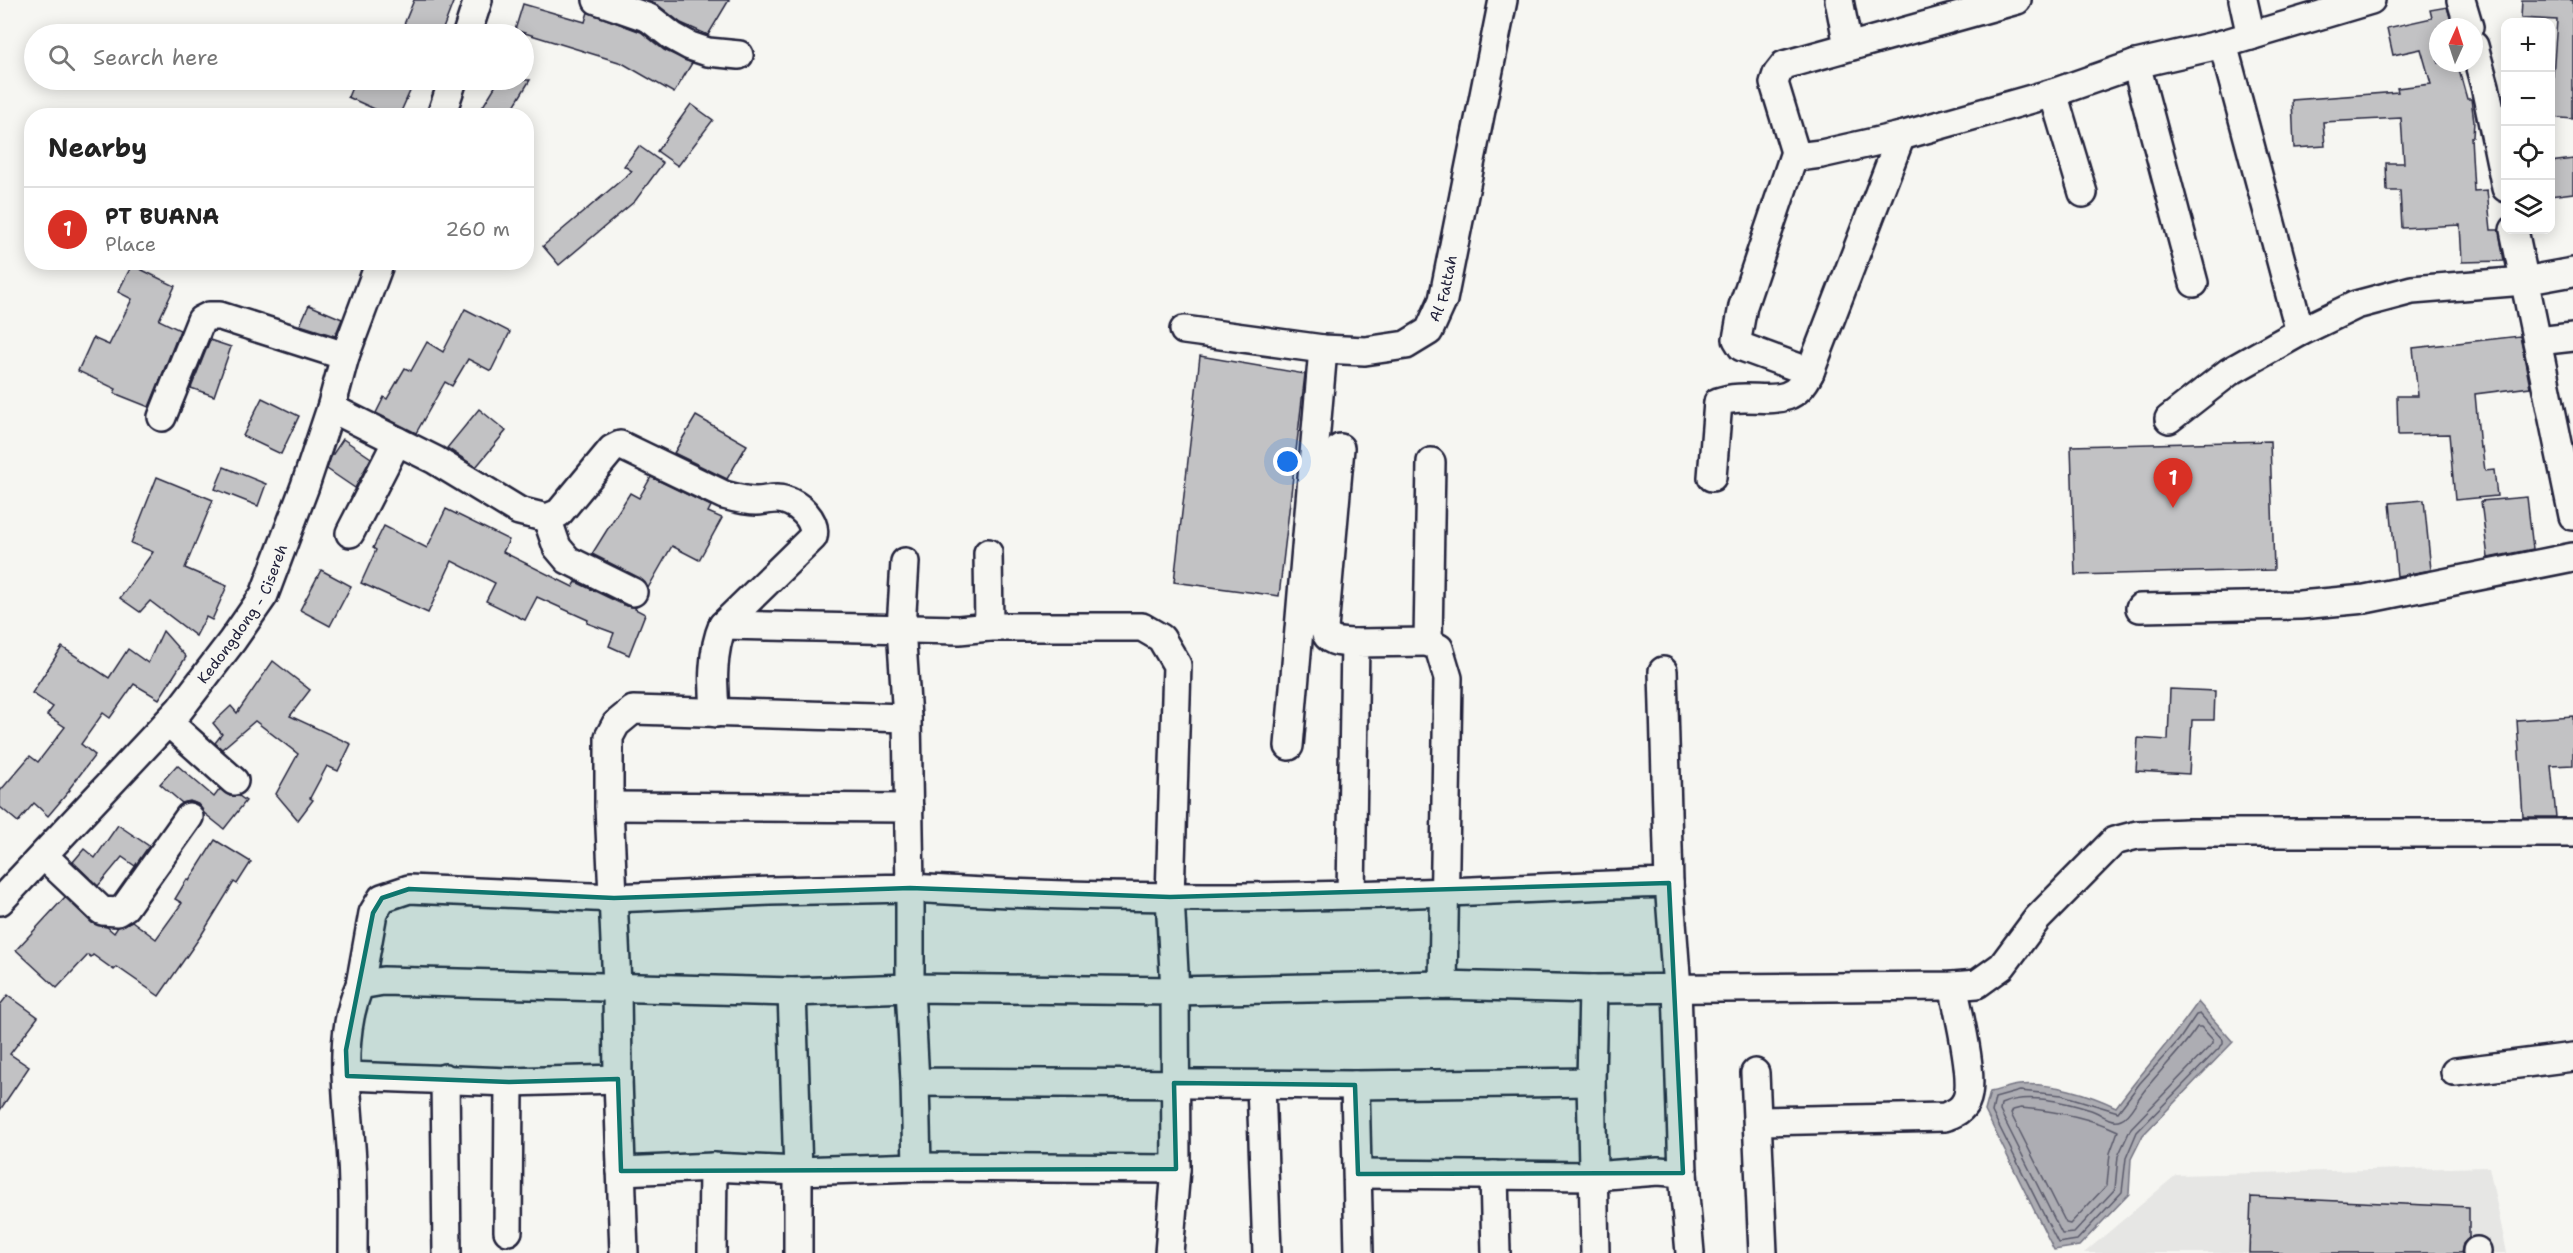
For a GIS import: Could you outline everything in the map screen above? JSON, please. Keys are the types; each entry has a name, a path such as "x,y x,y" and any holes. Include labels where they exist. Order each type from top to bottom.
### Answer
{"street":[{"path":"470,24 478,0"},
{"path":"597,0 649,18 672,36 690,46 708,52 739,56"},
{"name":"Al Fattah","path":"1184,330 1323,348 1365,351 1406,345 1429,331 1443,300 1503,0"},
{"path":"1839,0 1848,46"},
{"path":"1810,372 1742,347 1737,339 1743,306 1795,152 1774,83 1777,74 1784,65 2017,0"},
{"path":"2243,0 2250,36"},
{"path":"1795,152 1804,156 1821,154 1900,136 2053,93 2136,64 2223,44 2371,0"},
{"path":"2461,0 2466,18"},
{"path":"2223,44 2300,332"},
{"path":"2136,64 2194,283"},
{"path":"2481,72 2503,180"},
{"path":"444,108 450,90"},
{"path":"2053,93 2083,193"},
{"path":"1712,477 1718,402 1730,398 1785,398 1796,393 1804,384 1900,136"},
{"path":"2515,234 2573,516"},
{"name":"Kedongdong - Cisereh","path":"0,901 168,722 232,641 264,595 305,486 331,408 345,356 377,270"},
{"path":"2169,419 2229,372 2300,332 2356,305 2412,290 2524,281 2573,272"},
{"path":"162,417 201,320 209,316 219,316 345,356"},
{"path":"2538,341 2573,337"},
{"path":"1289,746 1323,348"},
{"path":"331,408 435,460 519,510 547,518 559,513 612,449 620,445 724,495 739,500 782,499 792,503 811,519 814,526 813,537 723,625 718,636 713,695 716,713"},
{"path":"350,533 397,441"},
{"path":"1340,448 1324,629 1328,638 1333,641 1354,643 1428,642 1439,648 1448,678 1443,985"},
{"path":"1428,642 1431,462"},
{"path":"547,518 557,547 568,560 633,592"},
{"path":"988,553 989,627"},
{"path":"2140,608 2300,605 2365,599 2573,557"},
{"path":"905,562 900,628 907,718 910,988 917,1167"},
{"path":"723,625 959,630 989,627 1142,627 1161,638 1177,665 1170,897 1175,991 1176,1169 1169,1253"},
{"path":"1351,895 1354,643"},
{"path":"1663,671 1669,883 1677,988 1683,1173 1690,1253"},
{"path":"624,1253 617,986 609,806 609,737 616,724 633,710 907,718"},
{"path":"168,722 234,781"},
{"path":"609,806 909,808"},
{"path":"44,856 102,911 117,912 125,907 189,817"},
{"path":"360,985 383,981 792,992 910,988 1175,991 1443,985 1593,990 1953,986 1977,984 2002,966 2037,919 2114,841 2137,835 2573,833"},
{"path":"352,1253 353,1190 346,1050 353,1002 360,985 373,914 382,898 393,893 409,889 614,898 910,888 991,893 1170,897 1351,895 1669,883"},
{"path":"1759,1121 1944,1117 1959,1111 1967,1100 1969,1086 1964,1041 1953,986"},
{"path":"1593,990 1591,1082 1595,1253"},
{"path":"792,992 798,1171 798,1253"},
{"path":"2455,1072 2573,1057"},
{"path":"1755,1073 1764,1253"},
{"path":"347,1076 509,1082 618,1079"},
{"path":"445,1078 447,1253"},
{"path":"508,1231 509,1082"},
{"path":"915,1082 1261,1085 1591,1082"},
{"path":"1261,1085 1267,1253"},
{"path":"1355,1085 1359,1253"},
{"path":"621,1171 713,1167 798,1171 917,1167 1176,1169"},
{"path":"712,1253 713,1167"},
{"path":"1358,1174 1593,1176 1658,1171 1683,1173"},
{"path":"1494,1174 1496,1253"}],"highlighted area":[{"path":"1669,883 1683,1173 1358,1174 1355,1085 1174,1083 1176,1169 621,1171 618,1079 509,1082 347,1076 346,1050 373,913 382,898 409,889 614,898 910,888 1170,897"}],"shaded area":[{"path":"2489,1167 2507,1253 2084,1253 2176,1175"}],"water":[{"path":"2198,1002 2233,1042 2143,1135 2131,1159 2129,1194 2079,1246 2054,1250 1985,1111 1990,1092 2019,1085 2043,1085 2082,1094 2116,1107"}],"building":[{"path":"414,0 454,0 445,24 404,24"},
{"path":"645,0 729,0 708,35 681,23 659,6"},
{"path":"2522,0 2573,0 2573,119 2555,117 2557,20 2555,18 2521,18"},
{"path":"523,4 585,22 588,12 641,32 664,50 692,63 674,93 622,63 534,36 534,24 517,24"},
{"path":"2447,7 2450,18 2432,18 2430,10"},
{"path":"2429,19 2429,72 2460,72 2467,99 2471,99 2474,121 2473,137 2471,137 2474,191 2487,190 2491,230 2499,230 2504,261 2462,262 2460,225 2402,228 2400,191 2387,191 2386,163 2404,163 2401,118 2323,122 2325,146 2294,148 2292,100 2398,92 2397,88 2431,84 2421,49 2393,55 2387,28"},
{"path":"351,90 411,90 403,108 372,108 348,97"},
{"path":"493,90 524,90 513,108 482,108"},
{"path":"691,104 713,120 678,166 657,151"},
{"path":"639,146 663,163 635,201 559,265 543,246 632,171 624,166"},
{"path":"2573,159 2573,193 2555,195 2555,161"},
{"path":"129,270 142,270 175,286 159,320 180,330 149,407 114,393 116,389 78,371 93,338 109,345 132,299 118,292"},
{"path":"309,305 342,319 335,336 300,325"},
{"path":"465,309 510,332 491,371 468,359 452,386 445,382 416,433 376,413 384,397 387,399 405,368 411,371 427,342 443,352"},
{"path":"2520,336 2530,387 2475,394 2480,448 2482,447 2485,471 2494,470 2497,496 2455,500 2449,434 2398,435 2397,396 2418,396 2413,348"},
{"path":"210,340 231,347 214,396 191,388"},
{"path":"1200,356 1305,374 1279,596 1174,582"},
{"path":"262,398 299,416 281,454 243,436"},
{"path":"479,409 506,431 476,467 447,448"},
{"path":"696,416 747,445 727,479 674,453"},
{"path":"343,439 371,458 355,488 327,469 331,457"},
{"path":"2270,441 2274,570 2075,575 2071,446"},
{"path":"224,467 266,484 258,506 215,489"},
{"path":"157,477 213,500 185,568 227,586 212,620 206,617 196,636 150,601 140,612 120,598 153,552 131,543"},
{"path":"651,477 711,506 708,512 722,518 699,560 672,546 648,588 640,578 592,554 630,493 639,498"},
{"path":"2527,497 2533,549 2488,558 2481,501"},
{"path":"2424,500 2431,570 2397,576 2390,503"},
{"path":"446,509 509,540 503,552 573,587 576,582 626,606 636,607 635,609 645,614 629,655 609,646 614,633 587,623 588,620 537,597 525,620 486,601 495,583 452,561 428,613 361,583 376,550 373,548 384,526 427,548"},
{"path":"321,570 351,586 330,626 300,610"},
{"path":"163,631 186,657 159,699 134,684 110,718 103,713 81,744 95,755 48,816 34,803 18,822 0,807 0,791 30,756 38,762 65,727 47,715 53,707 32,693 62,647 109,678 128,649 148,663"},
{"path":"273,661 310,690 290,716 351,744 338,771 327,766 310,798 313,800 298,820 276,794 298,754 255,721 222,749 215,743 222,734 213,723 231,706 237,713"},
{"path":"2170,689 2215,691 2214,720 2192,720 2189,774 2136,771 2138,738 2168,740"},
{"path":"2573,716 2573,765 2551,766 2556,817 2523,817 2517,720"},
{"path":"177,765 214,797 220,789 230,796 239,796 246,801 224,829 204,813 198,804 190,801 182,803 160,784"},
{"path":"118,825 149,846 135,866 122,857 98,886 73,862 84,849 95,858"},
{"path":"215,840 251,862 237,884 234,882 202,934 159,996 117,967 114,970 93,955 91,957 88,955 57,988 16,950 65,897 92,923 107,927 114,933 118,927 132,921 156,939 182,903 175,899"},
{"path":"8,995 38,1017 10,1054 29,1067 0,1110 0,1005"},
{"path":"2251,1197 2469,1207 2469,1238 2463,1244 2461,1253 2249,1253"}],"place":[{"name":"PT BUANA","path":"2173,508"}]}
